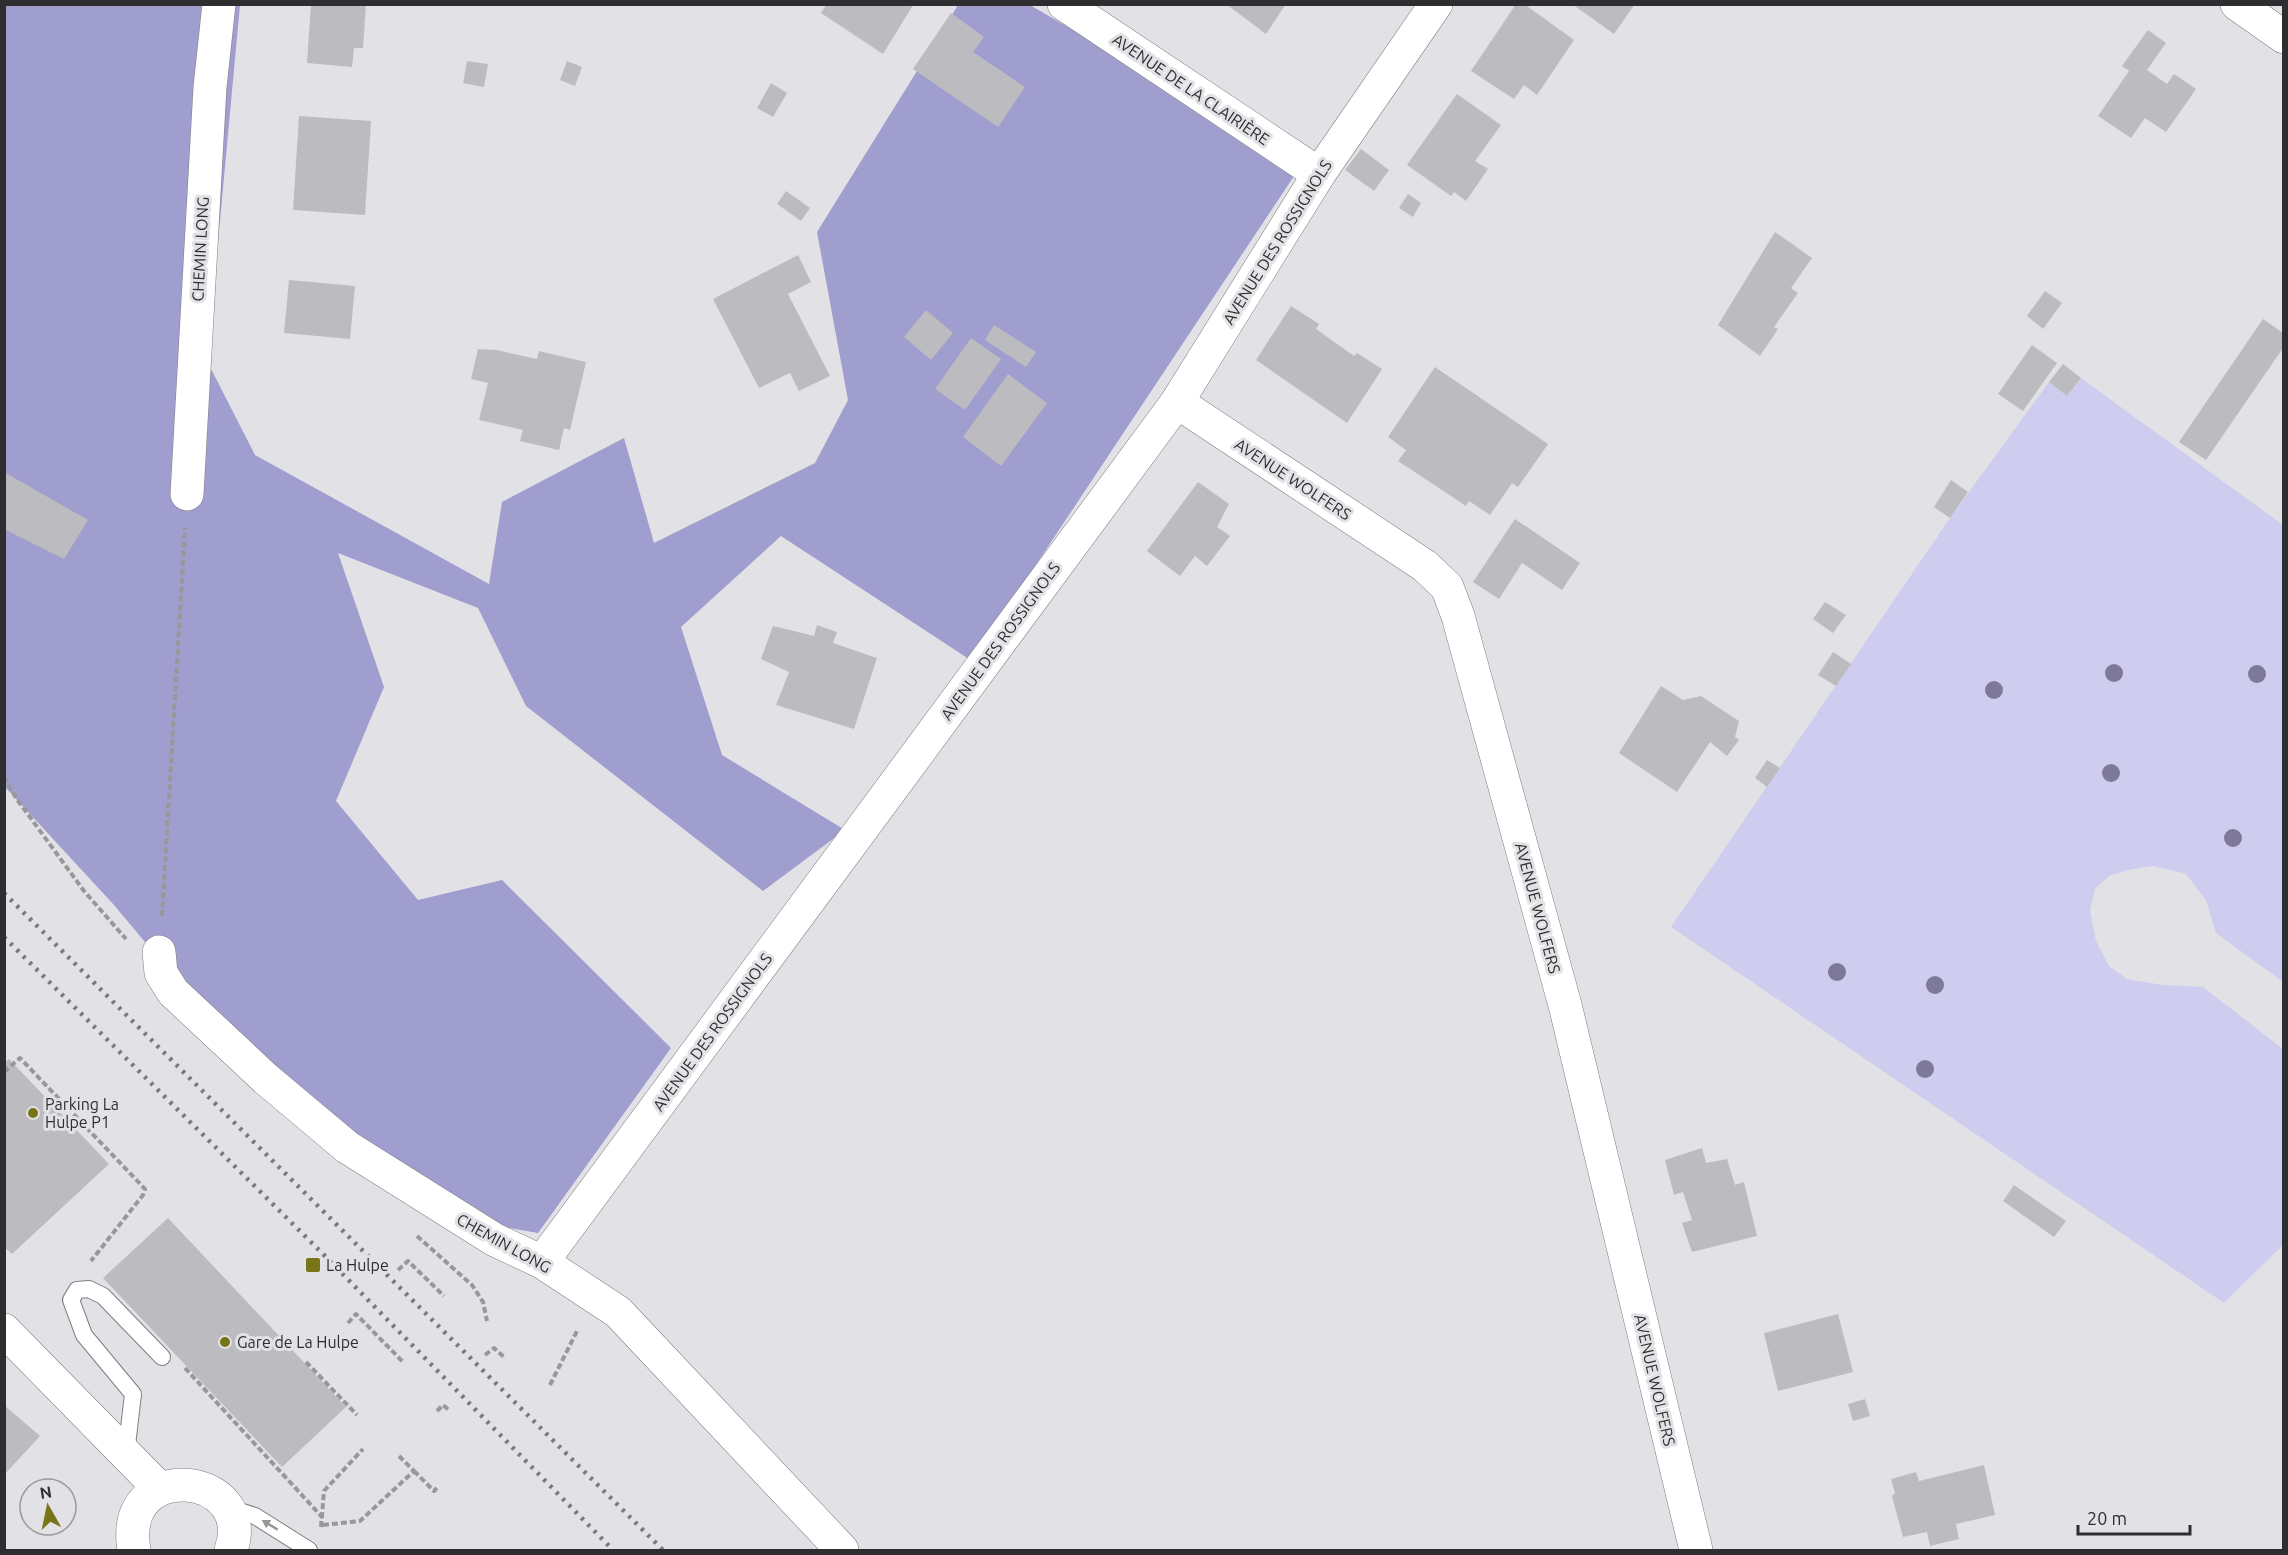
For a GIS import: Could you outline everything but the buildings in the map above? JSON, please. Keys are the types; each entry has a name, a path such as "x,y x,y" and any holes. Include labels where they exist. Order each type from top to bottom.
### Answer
{"street":[{"name":"CHEMIN LONG","path":"186,494 210,87 219,4"},
{"name":"AVENUE DE LA CLAIRIÈRE","path":"1064,4 1319,174"},
{"name":"AVENUE DES ROSSIGNOLS","path":"542,1262 1177,402 1319,174 1436,4"},
{"path":"2237,4 2283,38"},
{"name":"AVENUE WOLFERS","path":"1177,402 1425,566 1447,587 1458,616 1565,1005 1696,1551"},
{"name":"CHEMIN LONG","path":"160,963 172,992 203,1022 347,1147 495,1240 542,1262 618,1312 842,1551"},
{"path":"4,1330 160,1489"},
{"path":"134,1551 132,1532 136,1515 146,1500 160,1489 178,1484 197,1485 214,1493 227,1507 234,1522 238,1547"}],"lane":[{"path":"126,1454 133,1394 84,1335 71,1300 77,1290 89,1289 103,1296 162,1357"},
{"path":"227,1507 255,1516 309,1551"}],"path":[{"path":"160,963 186,494"},
{"path":"4,777 15,798 84,891 120,933 160,963"},
{"path":"4,1072 20,1058 144,1190 143,1195 89,1263"},
{"path":"398,1270 408,1261 444,1296"},
{"path":"550,1385 594,1297"},
{"path":"348,1323 356,1314 403,1362"},
{"path":"485,1355 495,1348 504,1357"},
{"path":"306,1362 357,1415"},
{"path":"184,1367 323,1518"},
{"path":"437,1412 443,1405 449,1410"},
{"path":"324,1491 363,1449"},
{"path":"399,1456 434,1491 437,1488"},
{"path":"323,1525 360,1521 414,1471"}],"shaded area":[{"path":"5,5 240,5 207,361 255,455 489,584 502,502 624,438 654,543 815,463 848,400 817,232 958,5 1030,5 1302,164 972,661 781,536 681,627 722,755 845,830 763,891 526,706 478,608 338,553 384,687 336,801 418,900 502,880 671,1048 538,1233 492,1225 253,1071 114,905 5,787"},
{"path":"2081,378 2283,525 2283,982 2216,933 2206,900 2186,874 2153,866 2109,876 2095,889 2090,910 2096,941 2109,966 2127,979 2163,985 2203,987 2283,1049 2283,1245 2224,1303 1671,927 1950,518 2049,382 2067,396"}],"railway":[{"path":"4,893 663,1550"},
{"path":"4,937 323,1254 613,1550"}],"place":[{"name":"Parking La Hulpe P1","path":"33,1113"},
{"name":"La Hulpe","path":"313,1265"},
{"name":"Gare de La Hulpe","path":"225,1342"}]}
